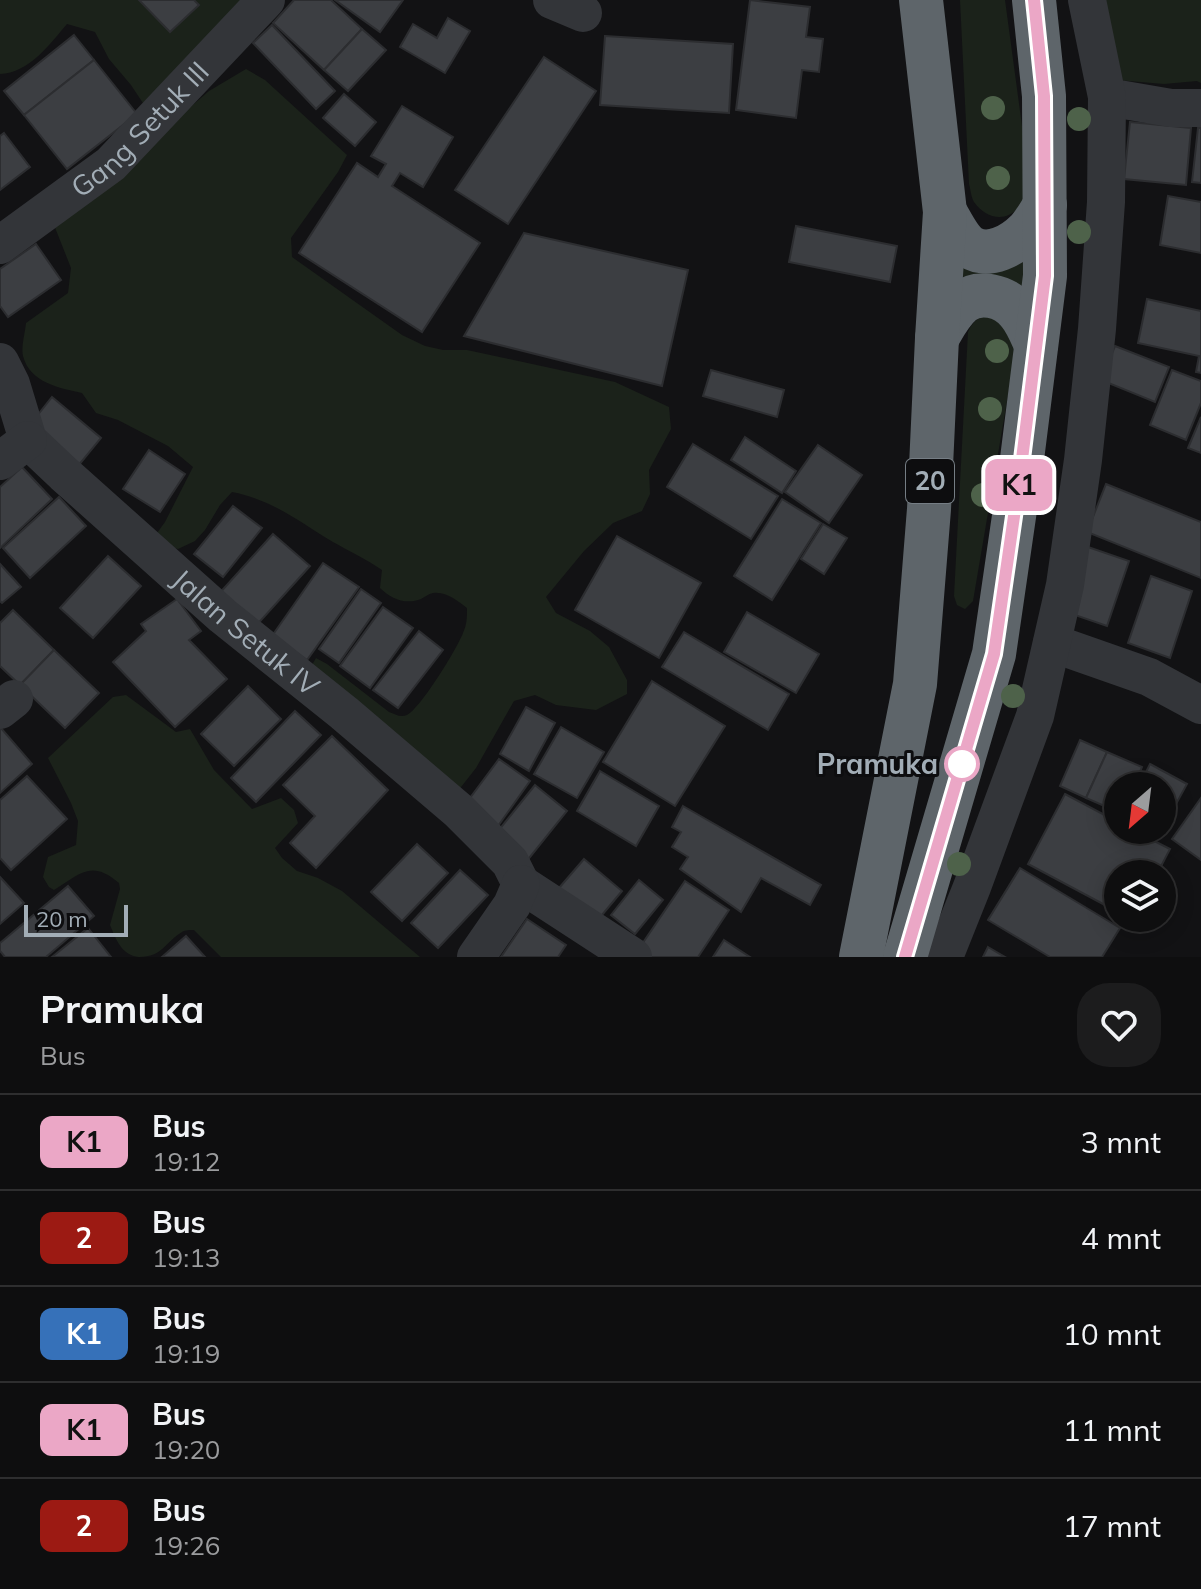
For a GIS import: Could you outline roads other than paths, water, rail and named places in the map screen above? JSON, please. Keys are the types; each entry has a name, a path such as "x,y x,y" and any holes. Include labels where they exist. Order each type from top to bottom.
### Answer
{"highway":[{"path":"905,957 994,654 1020,475 1045,276 1044,96 1034,0"},
{"name":"20","path":"861,957 915,684 929,509 945,212 917,1"},
{"path":"945,212 969,247 984,252 1011,244 1028,230 1045,205"},
{"path":"937,338 964,301 981,296 1001,297 1018,312 1036,345"}],"street":[{"name":"Gang Setuk III","path":"0,245 111,164 266,0"},
{"path":"944,957 1035,716 1065,585 1097,329 1106,202 1107,97 1087,0"},
{"path":"1107,97 1171,108 1201,108"},
{"name":"Jalan Setuk IV","path":"0,362 11,384 14,450 64,474 223,616 459,811 510,862 521,884"},
{"path":"1052,643 1149,677 1201,705"},
{"path":"476,957 512,905 521,884 633,957"}],"place":[{"name":"Pramuka","path":"962,764"}]}
